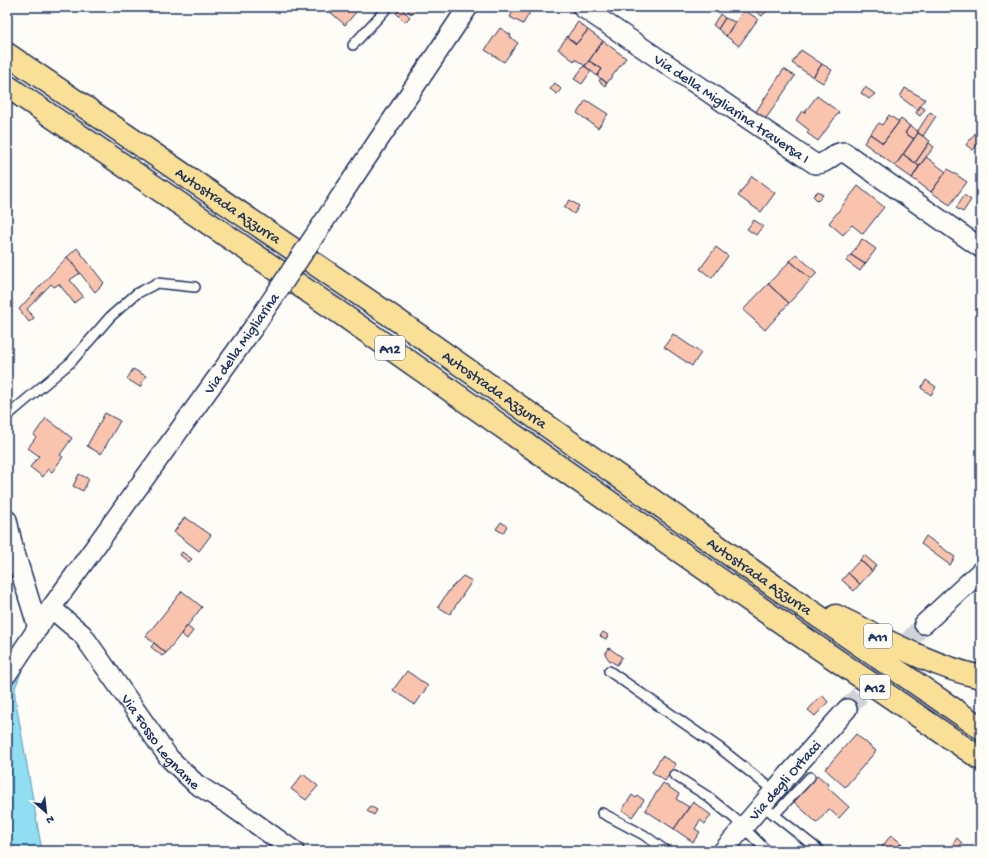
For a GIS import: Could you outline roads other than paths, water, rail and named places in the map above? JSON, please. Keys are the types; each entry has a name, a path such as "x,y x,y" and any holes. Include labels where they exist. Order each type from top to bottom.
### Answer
{"highway":[{"name":"Autostrada Azzurra","path":"7,54 397,320 777,588 981,728"},
{"name":"Autostrada Azzurra","path":"7,86 340,313 981,759"},
{"name":"A11","path":"777,588 935,663 981,677"}],"street":[{"name":"Via della Migliarina","path":"7,674 51,608 252,328 468,7"},
{"name":"Via della Migliarina traversa I","path":"582,7 816,164 827,162 838,152 844,152 981,248"},
{"path":"7,520 13,547 38,628"},
{"path":"924,624 981,571"},
{"name":"Via Fosso Legname","path":"51,608 82,634 169,758 196,784 231,806 294,851"},
{"name":"Via degli Ortacci","path":"723,851 743,827 768,810 774,791 847,709"}],"lane":[{"path":"353,44 388,7"},
{"path":"7,416 71,362 110,317 136,294 157,284 195,287"},
{"path":"609,671 721,749 774,791"},
{"path":"674,775 707,796 734,818 767,851"},
{"path":"810,777 768,810 820,851"},
{"path":"602,814 644,835 666,851"}],"water":[{"path":"7,632 9,644 22,670 15,688 15,697 42,851 9,851 7,841"}],"tunnel":[{"path":"847,709 924,624"}]}
